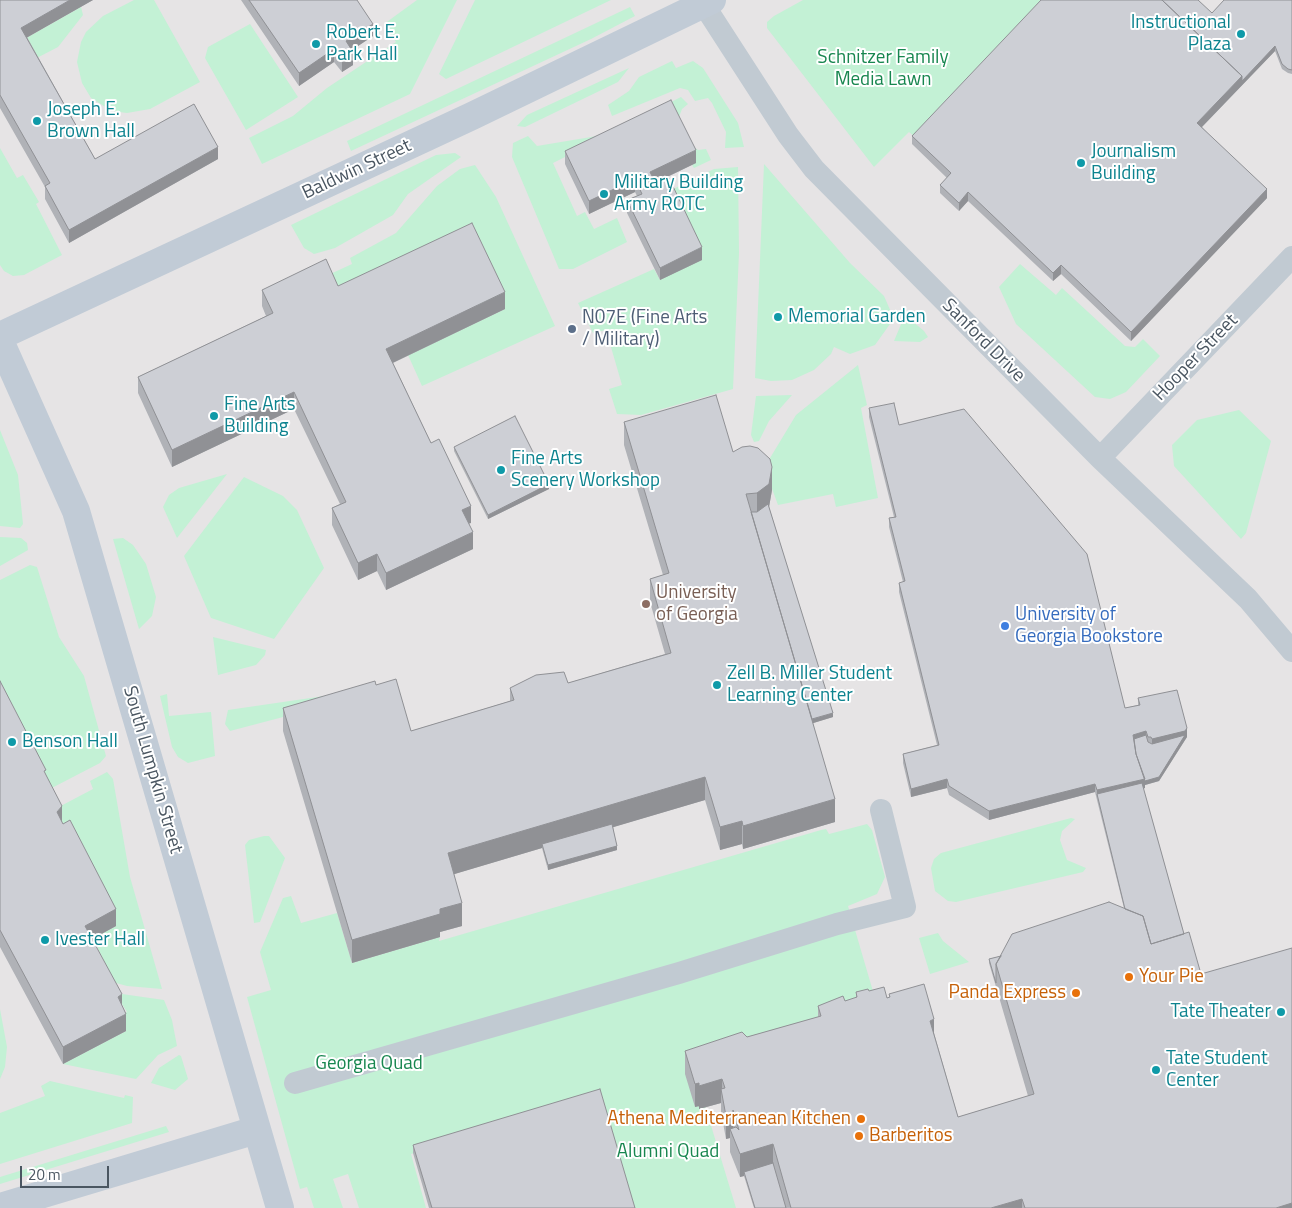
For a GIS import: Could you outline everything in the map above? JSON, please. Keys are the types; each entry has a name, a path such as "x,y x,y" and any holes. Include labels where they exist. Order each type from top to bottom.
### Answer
{"main road":[{"name":"Baldwin Street","path":"0,336 463,120 708,2"},
{"name":"South Lumpkin Street","path":"0,341 76,511 280,1208"},
{"path":"0,1207 256,1130"}],"street":[{"name":"Sanford Drive","path":"708,2 788,135 814,169 1100,458 1248,600 1292,651"},
{"name":"Hooper Street","path":"1100,458 1292,257"},
{"path":"296,1083 679,973 837,924 905,907 881,810"}],"shaded area":[{"name":"University of Georgia","path":"0,0 1292,0 1292,1208 0,1208"}],"green space":[{"path":"134,0 154,0 200,82 150,109 127,113 112,111 91,98 82,83 77,62 81,42 86,32 103,16"},
{"path":"417,0 457,0 410,94 262,164 249,138 293,116 327,88 396,42 384,24"},
{"path":"475,0 611,0 446,79 439,74"},
{"name":"Schnitzer Family Media Lawn","path":"803,0 1049,0 917,139 909,132 874,167 767,28 767,22 774,16"},
{"path":"81,7 83,15 58,47 33,60 21,41"},
{"path":"630,7 635,16 591,39 351,151 347,141"},
{"path":"250,24 298,97 246,130 205,58 208,47"},
{"path":"672,61 676,68 693,61 703,68 738,123 744,147 725,148 726,132 712,103 708,98 695,101 688,90 680,88 612,116 608,105 629,91 639,77"},
{"path":"629,68 618,82 525,127 517,126 527,115"},
{"path":"681,97 688,104 682,109 679,117 694,147 698,150 706,149 711,160 694,168 692,165 695,163 621,127"},
{"path":"528,136 537,146 597,136 599,140 553,163 577,216 585,212 594,229 617,218 627,242 573,269 559,269 512,157 513,143"},
{"path":"0,148 17,178 23,175 39,202 36,204 62,255 24,275 13,276 4,271 0,265"},
{"path":"455,153 461,157 408,194 393,215 335,248 314,254 304,248 291,225 436,155"},
{"path":"764,164 850,263 884,296 891,312 890,324 875,345 850,354 834,347 831,354 814,370 792,380 771,381 755,378"},
{"path":"475,165 496,197 555,326 422,386 408,355 505,309 338,302 326,276 352,264 350,258 396,233 437,186 460,169"},
{"path":"738,167 739,253 733,389 641,415 617,414 609,389 622,385 606,330 593,333 578,303 654,269 660,280 669,191 714,169"},
{"path":"1020,264 1056,295 1062,288 1125,346 1135,347 1143,339 1160,356 1126,392 1110,399 1095,397 1016,324 999,287"},
{"path":"905,315 924,331 928,337 920,342 894,341"},
{"path":"858,365 867,405 861,408 878,498 836,507 833,494 778,505 771,486 761,473 796,415"},
{"path":"792,395 769,421 759,441 754,442 751,435 756,396"},
{"path":"1239,410 1271,441 1246,533 1241,539 1174,466 1172,445 1197,420"},
{"path":"0,430 18,475 23,524 20,528 0,526"},
{"path":"227,474 177,538 163,507 169,495 179,488"},
{"path":"244,477 283,496 297,510 324,568 274,639 211,618 184,556"},
{"path":"0,537 21,538 27,543 28,550 0,566"},
{"path":"123,538 133,545 146,564 156,597 152,616 139,629 113,539"},
{"path":"30,565 37,567 59,637 84,676 106,756 100,763 46,791 0,697 0,580"},
{"path":"213,637 266,650 265,655 256,665 218,675"},
{"path":"167,694 169,716 211,712 215,756 188,763 178,757 172,747 160,696"},
{"path":"338,694 340,702 230,731 225,724 228,710"},
{"path":"107,772 113,779 130,877 162,989 127,986 116,983 112,978 93,938 116,926 55,809 93,789 90,781"},
{"path":"1071,818 1075,819 1062,831 1060,840 1067,860 1086,868 1083,872 956,902 948,901 935,891 931,868 934,859 941,853"},
{"name":"Georgia Quad","path":"867,824 872,830 885,877 877,894 848,906 877,1005 693,1066 736,1208 633,1208 508,1124 411,1154 426,1208 359,1208 348,1174 333,1179 343,1208 314,1208 307,1187 300,1189 247,997 271,990 260,952 283,898 291,896 301,923 337,913 352,963 440,937 439,941 821,830 826,829 829,834"},
{"path":"269,836 285,858 260,922 254,923 245,845 249,840"},
{"path":"938,933 943,941 969,962 930,974 919,938"},
{"path":"115,993 164,1000 172,1020 177,1046 158,1055 136,1079 63,1064 126,1031 118,1014 127,1012"},
{"path":"0,1009 7,1047 5,1067 0,1079"},
{"path":"179,1055 181,1056 188,1079 175,1090 151,1083 159,1068"},
{"path":"50,1081 124,1098 125,1095 133,1097 132,1123 0,1164 0,1113 45,1096 41,1086"},
{"path":"166,1126 169,1132 0,1184 0,1177"}],"building":[{"name":"Joseph E. Brown Hall","path":"0,0 70,0 21,28 95,159 194,104 218,147 69,230 45,186 50,183 0,95"},
{"name":"Robert E. Park Hall","path":"249,0 357,0 373,24 346,41 353,52 342,60 334,49 299,73"},
{"name":"Journalism Building","path":"1041,0 1162,0 1242,76 1197,123 1267,189 1131,332 1061,265 1053,273 968,192 959,203 940,185 951,173 912,136"},
{"name":"Instructional Plaza","path":"1162,0 1198,0 1212,13 1224,0 1292,0 1292,70 1282,64 1275,46 1242,81 1242,76"},
{"name":"Military Building Army ROTC","path":"671,100 696,150 650,172 656,184 669,178 702,247 660,268 627,200 642,194 635,179 589,201 565,151"},
{"name":"Fine Arts Building","path":"472,223 505,292 386,349 431,443 439,439 471,506 462,510 473,532 386,573 377,554 358,563 332,508 346,502 294,392 172,450 138,377 273,313 262,290 326,259 338,286"},
{"name":"Zell B. Miller Student Learning Center","path":"716,395 733,452 742,447 750,446 758,448 770,459 772,467 769,484 757,493 746,494 835,799 743,826 742,821 720,827 705,777 448,853 462,903 440,909 440,914 352,940 283,708 375,681 376,685 396,679 411,731 514,700 510,688 536,675 564,672 568,683 671,653 650,579 669,573 624,422"},
{"name":"University of Georgia Bookstore","path":"894,403 899,425 964,409 1087,554 1125,708 1140,705 1138,698 1177,690 1187,728 1185,731 1152,739 1148,737 1146,731 1133,735 1136,754 1145,779 1097,790 1095,784 989,811 949,786 947,779 911,789 903,754 939,745 899,583 905,581 889,518 896,517 869,408"},
{"name":"Fine Arts Scenery Workshop","path":"515,416 549,484 488,515 454,447"},
{"path":"768,504 833,713 812,719 751,512 757,512"},
{"name":"Ivester Hall","path":"0,681 46,770 44,771 62,806 57,812 63,824 70,820 116,909 85,926 122,994 118,997 126,1014 63,1047 0,930"},
{"path":"1146,735 1148,742 1152,744 1185,735 1159,777 1145,781 1136,754 1134,739"},
{"path":"1142,783 1184,934 1151,944 1143,916 1125,909 1097,794"},
{"path":"612,824 617,846 548,865 542,844"},
{"name":"Tate Student Center","path":"1109,902 1143,916 1151,944 1189,932 1201,974 1292,948 1292,1203 1276,1208 1025,1208 1022,1199 991,1208 791,1208 773,1144 740,1154 730,1129 736,1127 739,1130 733,1110 733,1114 726,1116 721,1089 725,1088 722,1079 699,1086 699,1083 695,1084 685,1051 742,1032 747,1037 821,1016 818,1006 843,996 845,1001 857,997 856,992 884,987 887,998 890,997 889,994 924,984 934,1019 930,1021 958,1117 1034,1094 996,964 1012,934"},
{"path":"1001,956 996,964 996,983 989,959"},
{"path":"600,1089 635,1208 432,1208 413,1145"},
{"path":"773,1163 786,1208 755,1208 744,1172"}],"place":[{"name":"Instructional Plaza","path":"1241,34"},
{"name":"Robert E. Park Hall","path":"316,44"},
{"name":"Joseph E. Brown Hall","path":"37,121"},
{"name":"Journalism Building","path":"1081,163"},
{"name":"Military Building Army ROTC","path":"604,194"},
{"name":"Memorial Garden","path":"778,317"},
{"name":"N07E (Fine Arts / Military)","path":"572,329"},
{"name":"Fine Arts Building","path":"214,416"},
{"name":"Fine Arts Scenery Workshop","path":"501,470"},
{"name":"University of Georgia","path":"646,604"},
{"name":"University of Georgia Bookstore","path":"1005,626"},
{"name":"Zell B. Miller Student Learning Center","path":"717,685"},
{"name":"Benson Hall","path":"12,742"},
{"name":"Ivester Hall","path":"45,940"},
{"name":"Your Pie","path":"1129,977"},
{"name":"Panda Express","path":"1076,993"},
{"name":"Tate Theater","path":"1281,1012"},
{"name":"Tate Student Center","path":"1156,1070"},
{"name":"Athena Mediterranean Kitchen","path":"861,1119"},
{"name":"Barberitos","path":"859,1136"}],"park label":[{"name":"Alumni Quad","path":"668,1152"}]}
